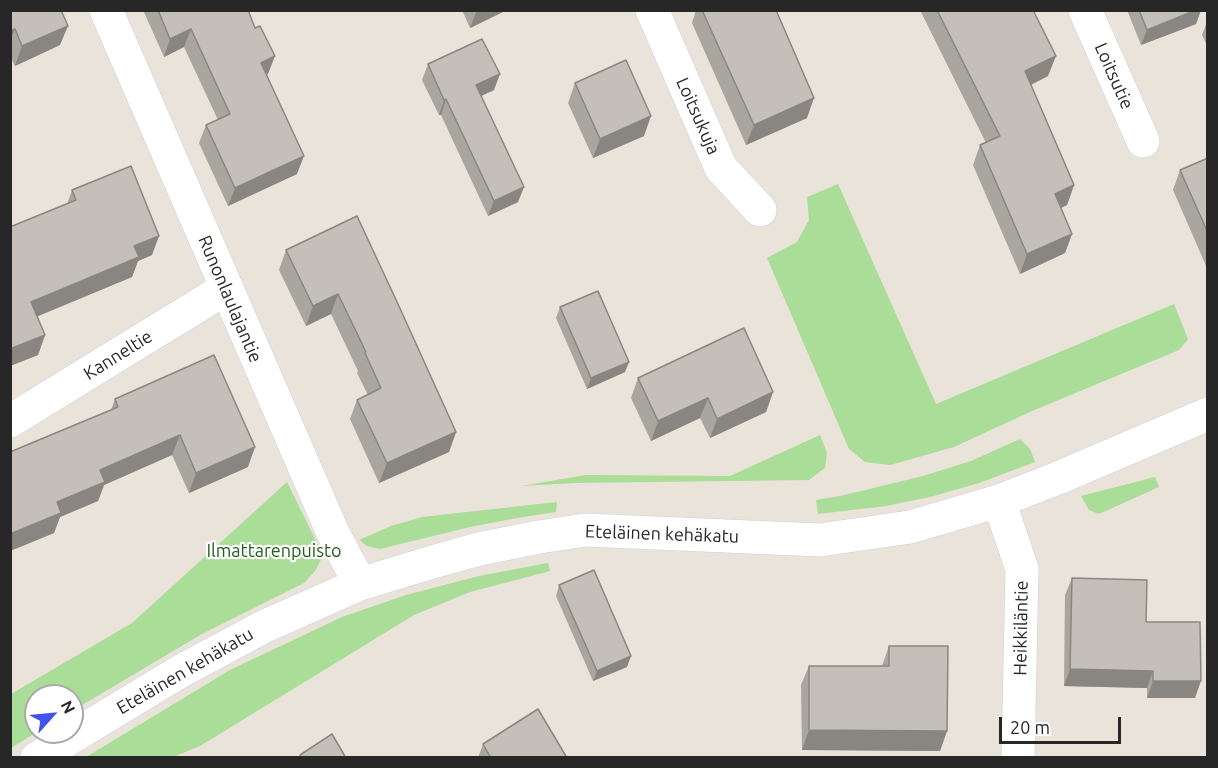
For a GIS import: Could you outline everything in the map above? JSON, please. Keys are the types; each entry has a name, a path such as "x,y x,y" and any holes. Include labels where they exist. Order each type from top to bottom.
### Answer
{"street":[{"name":"Runonlaulajantie","path":"106,10 225,289 333,533 360,584"},
{"name":"Loitsukuja","path":"652,10 721,168 760,210"},
{"name":"Loitsutie","path":"1085,10 1143,141"},
{"name":"Kanneltie","path":"10,421 225,289"},
{"name":"Eteläinen kehäkatu","path":"37,758 265,626 360,584 479,549 585,530 820,540 910,527 999,501 1208,414"},
{"name":"Heikkiläntie","path":"999,501 1022,569 1018,758"}],"green space":[{"path":"838,184 936,404 1174,304 1188,339 1179,350 1032,411 954,447 890,465 865,462 849,449 767,258 797,242 809,220 807,197"},
{"path":"820,435 827,453 825,468 809,480 574,483 521,486 586,475 730,476"},
{"path":"1020,439 1030,449 1035,462 979,483 930,497 886,506 818,514 816,500 923,476 971,461"},
{"path":"1155,477 1159,487 1099,514 1089,510 1081,496"},
{"name":"Ilmattarenpuisto","path":"287,482 323,555 316,570 304,583 202,634 84,704 84,684 28,684 132,623"},
{"path":"557,502 556,512 470,527 380,549 367,546 359,540 391,526 422,517"},
{"path":"548,563 550,571 470,592 414,615 200,746 173,757 86,757 230,670 342,617 406,595 479,576"},
{"name":"Ilmattarenpuisto","path":"24,686 24,740 11,748 11,694"}],"building":[{"path":"10,10 61,10 68,26 22,46 15,29 10,31"},
{"path":"158,10 248,10 255,28 260,26 275,56 261,63 304,156 235,188 206,125 230,114 191,29 170,39"},
{"path":"702,10 776,10 814,98 754,125"},
{"path":"937,10 1033,10 1056,56 1025,71 1074,185 1055,194 1072,234 1027,254 980,145 1000,136"},
{"path":"1139,10 1196,10 1147,30"},
{"path":"482,39 500,74 476,85 524,187 494,201 428,64"},
{"path":"626,60 651,116 600,139 575,83"},
{"path":"1208,158 1208,233 1180,170"},
{"path":"131,166 159,236 134,246 139,257 31,302 45,335 10,349 10,227 76,200 72,190"},
{"path":"357,216 456,432 387,463 357,400 381,388 366,352 338,294 313,306 286,250"},
{"path":"598,291 629,362 591,378 560,307"},
{"path":"744,328 773,392 717,419 708,398 658,421 638,378"},
{"path":"214,355 255,447 196,473 180,435 100,470 105,482 57,502 61,513 10,534 10,452 118,407 115,399"},
{"path":"594,570 631,656 597,671 559,585"},
{"path":"1072,578 1147,580 1146,622 1200,622 1201,681 1153,681 1153,671 1070,669"},
{"path":"889,646 948,646 947,731 809,730 809,666 889,666"},
{"path":"538,709 567,758 491,758 483,744"},
{"path":"332,734 346,758 302,758 300,755"}]}
